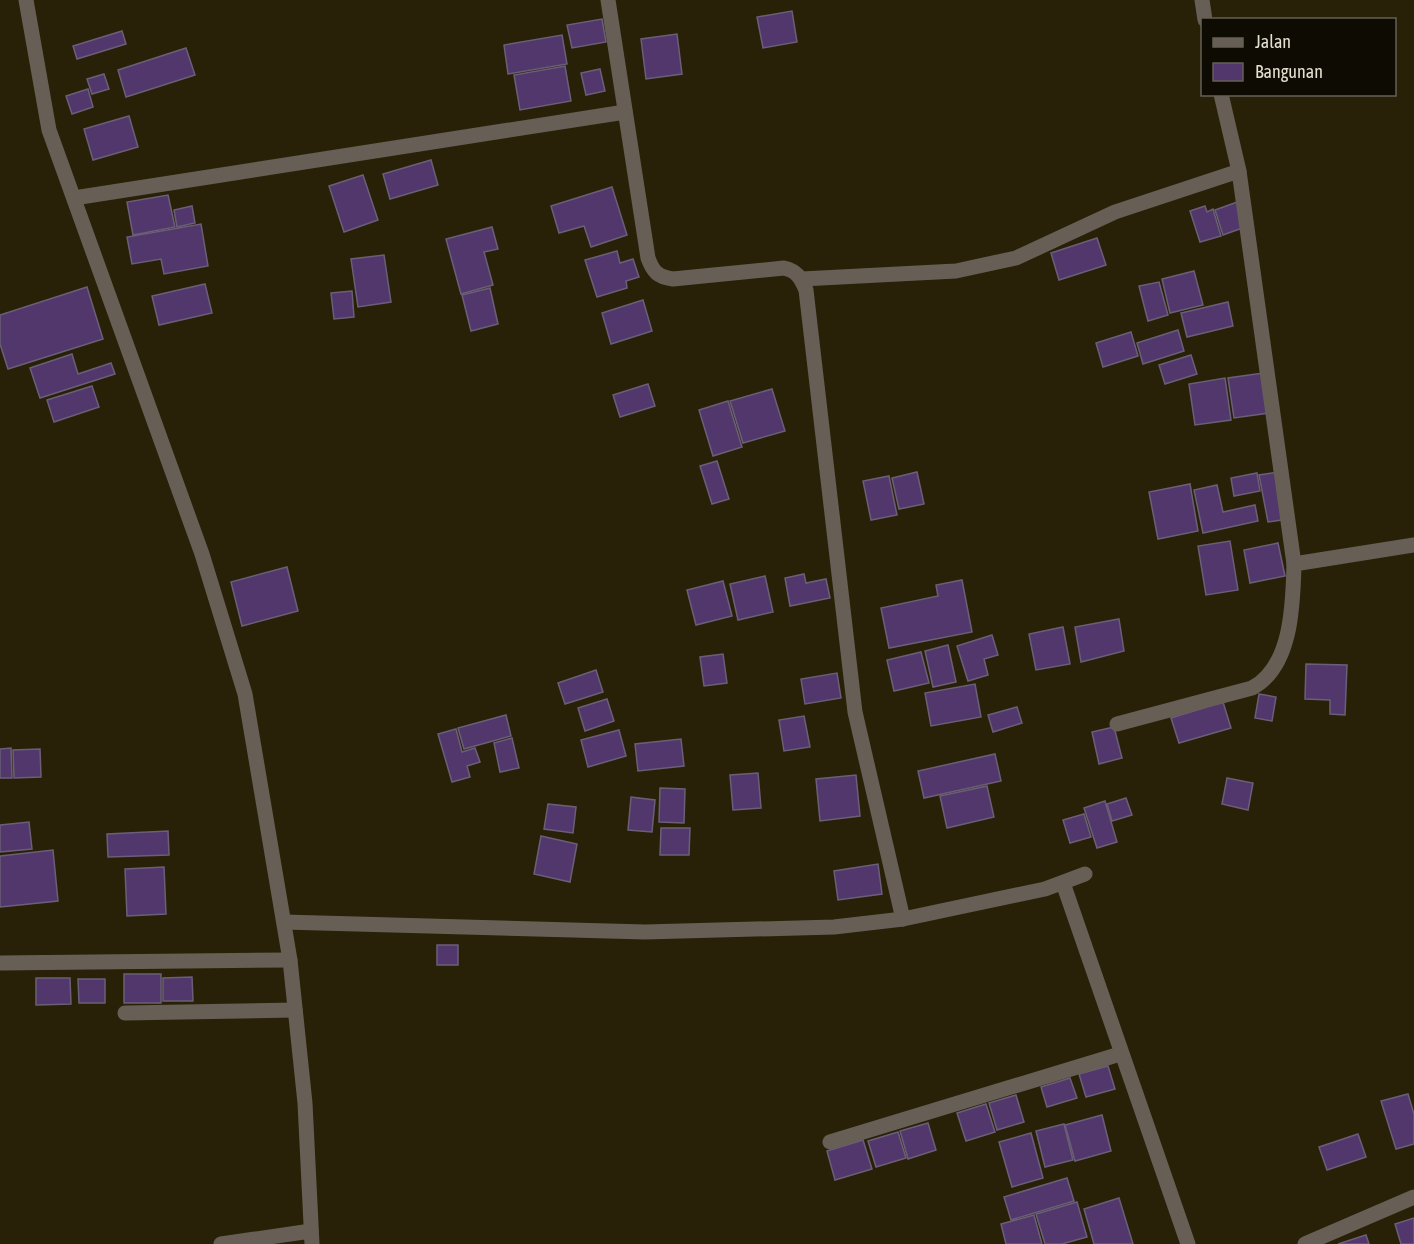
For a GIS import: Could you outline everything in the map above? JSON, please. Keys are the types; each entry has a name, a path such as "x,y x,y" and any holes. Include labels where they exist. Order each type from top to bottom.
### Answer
{"street":[{"path":"26,0 48,130 202,554 245,694 290,960 305,1103 312,1237 221,1244"},
{"path":"608,0 648,258 652,269 660,277 673,279 784,268 794,271 802,279 806,290 855,712 903,920"},
{"path":"1202,0 1205,18"},
{"path":"1117,724 1252,688 1265,681 1276,668 1284,645 1293,593 1294,564 1239,171 1221,96"},
{"path":"74,198 625,112"},
{"path":"802,279 956,271 1016,258 1115,212 1239,171"},
{"path":"1294,564 1414,545"},
{"path":"284,922 645,932 834,927 903,920 1063,883 1084,874"},
{"path":"1063,883 1120,1054 1188,1244"},
{"path":"0,963 290,960"},
{"path":"125,1013 295,1010"},
{"path":"830,1142 1120,1054"},
{"path":"1305,1244 1414,1197"}],"building":[{"path":"792,11 797,42 763,48 757,17"},
{"path":"602,19 606,42 572,48 567,25"},
{"path":"122,31 126,44 77,59 73,46"},
{"path":"677,34 682,74 646,79 641,39"},
{"path":"562,35 567,64 508,74 504,45"},
{"path":"186,48 195,75 126,97 118,70"},
{"path":"565,66 571,101 520,110 514,75"},
{"path":"600,69 605,91 586,95 581,73"},
{"path":"104,74 109,89 92,94 87,79"},
{"path":"88,89 93,107 72,114 66,96"},
{"path":"129,116 138,147 93,160 84,129"},
{"path":"431,160 438,185 390,199 383,174"},
{"path":"363,175 378,220 344,232 329,186"},
{"path":"612,187 627,235 591,247 584,226 559,233 551,206"},
{"path":"168,195 175,227 133,235 127,202"},
{"path":"1240,201 1248,226 1223,235 1215,210"},
{"path":"192,206 195,223 177,227 174,210"},
{"path":"1205,206 1207,212 1213,209 1221,236 1200,242 1190,211"},
{"path":"201,224 208,266 164,274 161,259 132,264 127,237"},
{"path":"492,227 498,249 484,252 493,285 461,294 446,239"},
{"path":"1097,238 1106,265 1059,280 1051,253"},
{"path":"617,251 620,263 633,259 639,277 626,281 627,288 597,297 585,260"},
{"path":"384,255 391,302 358,307 351,259"},
{"path":"1194,271 1203,305 1170,313 1162,279"},
{"path":"1159,282 1168,315 1148,321 1139,286"},
{"path":"205,284 212,313 159,325 152,296"},
{"path":"87,287 103,339 8,369 0,344 0,315"},
{"path":"490,288 498,324 471,331 462,295"},
{"path":"352,291 354,317 334,319 331,293"},
{"path":"643,300 652,331 611,344 602,313"},
{"path":"1228,302 1233,326 1187,337 1181,313"},
{"path":"1178,330 1184,351 1143,364 1137,343"},
{"path":"1131,332 1138,356 1103,367 1096,343"},
{"path":"72,354 78,374 111,363 115,374 40,398 30,368"},
{"path":"1191,355 1197,374 1165,384 1159,365"},
{"path":"1263,373 1269,413 1234,418 1228,378"},
{"path":"1225,378 1231,420 1195,425 1189,384"},
{"path":"648,384 655,406 620,417 613,395"},
{"path":"92,386 99,407 54,422 47,400"},
{"path":"772,389 785,431 743,443 730,401"},
{"path":"728,401 742,447 713,456 699,410"},
{"path":"717,461 729,499 712,504 700,466"},
{"path":"917,472 924,504 899,509 892,478"},
{"path":"1279,472 1288,519 1268,522 1259,475"},
{"path":"1257,473 1260,491 1234,496 1231,478"},
{"path":"889,476 897,515 871,520 863,481"},
{"path":"1190,484 1198,531 1158,539 1149,492"},
{"path":"1217,485 1223,512 1255,505 1258,521 1203,533 1194,490"},
{"path":"1230,541 1238,590 1206,595 1198,546"},
{"path":"1278,543 1285,576 1250,583 1244,550"},
{"path":"287,567 298,611 242,626 231,582"},
{"path":"804,574 806,583 826,579 830,598 790,606 785,578"},
{"path":"765,576 773,612 738,620 730,584"},
{"path":"962,580 972,632 889,648 881,608 938,596 936,585"},
{"path":"723,581 732,616 696,625 687,590"},
{"path":"1119,619 1124,651 1081,662 1075,627"},
{"path":"1063,627 1070,664 1036,670 1029,634"},
{"path":"992,635 998,655 984,659 988,675 968,681 957,646"},
{"path":"948,645 956,682 933,687 925,651"},
{"path":"921,652 929,683 894,691 887,660"},
{"path":"723,654 727,683 704,686 700,657"},
{"path":"1306,664 1347,665 1345,715 1330,714 1330,700 1305,699"},
{"path":"596,670 603,692 565,704 558,683"},
{"path":"837,673 841,698 805,704 801,679"},
{"path":"975,684 981,717 931,726 925,693"},
{"path":"1259,694 1276,697 1272,721 1255,718"},
{"path":"607,699 614,721 585,731 578,708"},
{"path":"1223,702 1231,728 1179,743 1171,718"},
{"path":"1017,707 1022,723 993,732 988,715"},
{"path":"506,715 511,736 464,749 458,728"},
{"path":"804,716 810,747 784,751 779,720"},
{"path":"1114,727 1122,758 1099,764 1092,732"},
{"path":"456,729 462,752 475,748 480,762 467,766 470,777 452,782 438,734"},
{"path":"619,730 626,756 588,767 581,740"},
{"path":"512,738 519,768 500,772 494,743"},
{"path":"681,739 684,766 638,771 635,744"},
{"path":"11,748 12,778 0,778 0,749"},
{"path":"40,749 41,777 14,778 13,750"},
{"path":"995,754 1001,781 924,798 918,771"},
{"path":"758,773 761,808 733,810 730,775"},
{"path":"856,775 860,816 820,821 816,779"},
{"path":"1227,778 1253,783 1248,810 1222,804"},
{"path":"987,786 994,817 947,828 940,796"},
{"path":"660,788 685,789 684,823 659,822"},
{"path":"631,797 655,800 652,832 628,830"},
{"path":"1126,798 1132,815 1112,821 1107,804"},
{"path":"1105,801 1117,842 1097,848 1084,808"},
{"path":"548,804 576,807 573,833 544,829"},
{"path":"1084,814 1091,837 1070,843 1063,820"},
{"path":"29,822 32,849 0,852 0,825"},
{"path":"661,828 690,828 689,855 660,855"},
{"path":"168,831 169,855 108,857 107,834"},
{"path":"541,836 577,844 570,882 534,874"},
{"path":"53,850 58,901 0,907 0,856"},
{"path":"878,864 882,894 838,900 834,871"},
{"path":"164,867 166,914 127,916 125,869"},
{"path":"437,945 458,945 458,965 437,965"},
{"path":"124,974 161,974 161,1003 124,1003"},
{"path":"192,977 193,1001 163,1001 163,978"},
{"path":"36,978 70,978 71,1004 36,1005"},
{"path":"78,979 105,979 105,1003 79,1003"},
{"path":"1108,1066 1115,1089 1086,1097 1079,1074"},
{"path":"1070,1078 1077,1098 1047,1107 1041,1087"},
{"path":"1408,1094 1414,1114 1414,1144 1396,1149 1381,1101"},
{"path":"1016,1095 1024,1122 997,1130 989,1103"},
{"path":"986,1104 995,1132 966,1141 957,1113"},
{"path":"1102,1115 1111,1151 1075,1161 1065,1125"},
{"path":"928,1123 936,1150 908,1159 900,1131"},
{"path":"1064,1124 1073,1160 1045,1167 1036,1131"},
{"path":"898,1132 906,1158 876,1167 868,1141"},
{"path":"1031,1133 1043,1178 1012,1187 999,1142"},
{"path":"1358,1134 1366,1157 1327,1170 1319,1147"},
{"path":"863,1140 872,1169 835,1180 827,1151"},
{"path":"1067,1178 1074,1201 1011,1220 1004,1197"},
{"path":"1119,1198 1133,1244 1094,1244 1084,1209"},
{"path":"1077,1202 1087,1237 1062,1244 1045,1244 1036,1214"},
{"path":"1034,1215 1042,1244 1006,1244 1001,1224"},
{"path":"1414,1218 1414,1244 1401,1244 1395,1224"},
{"path":"1366,1235 1369,1244 1338,1244"}]}
